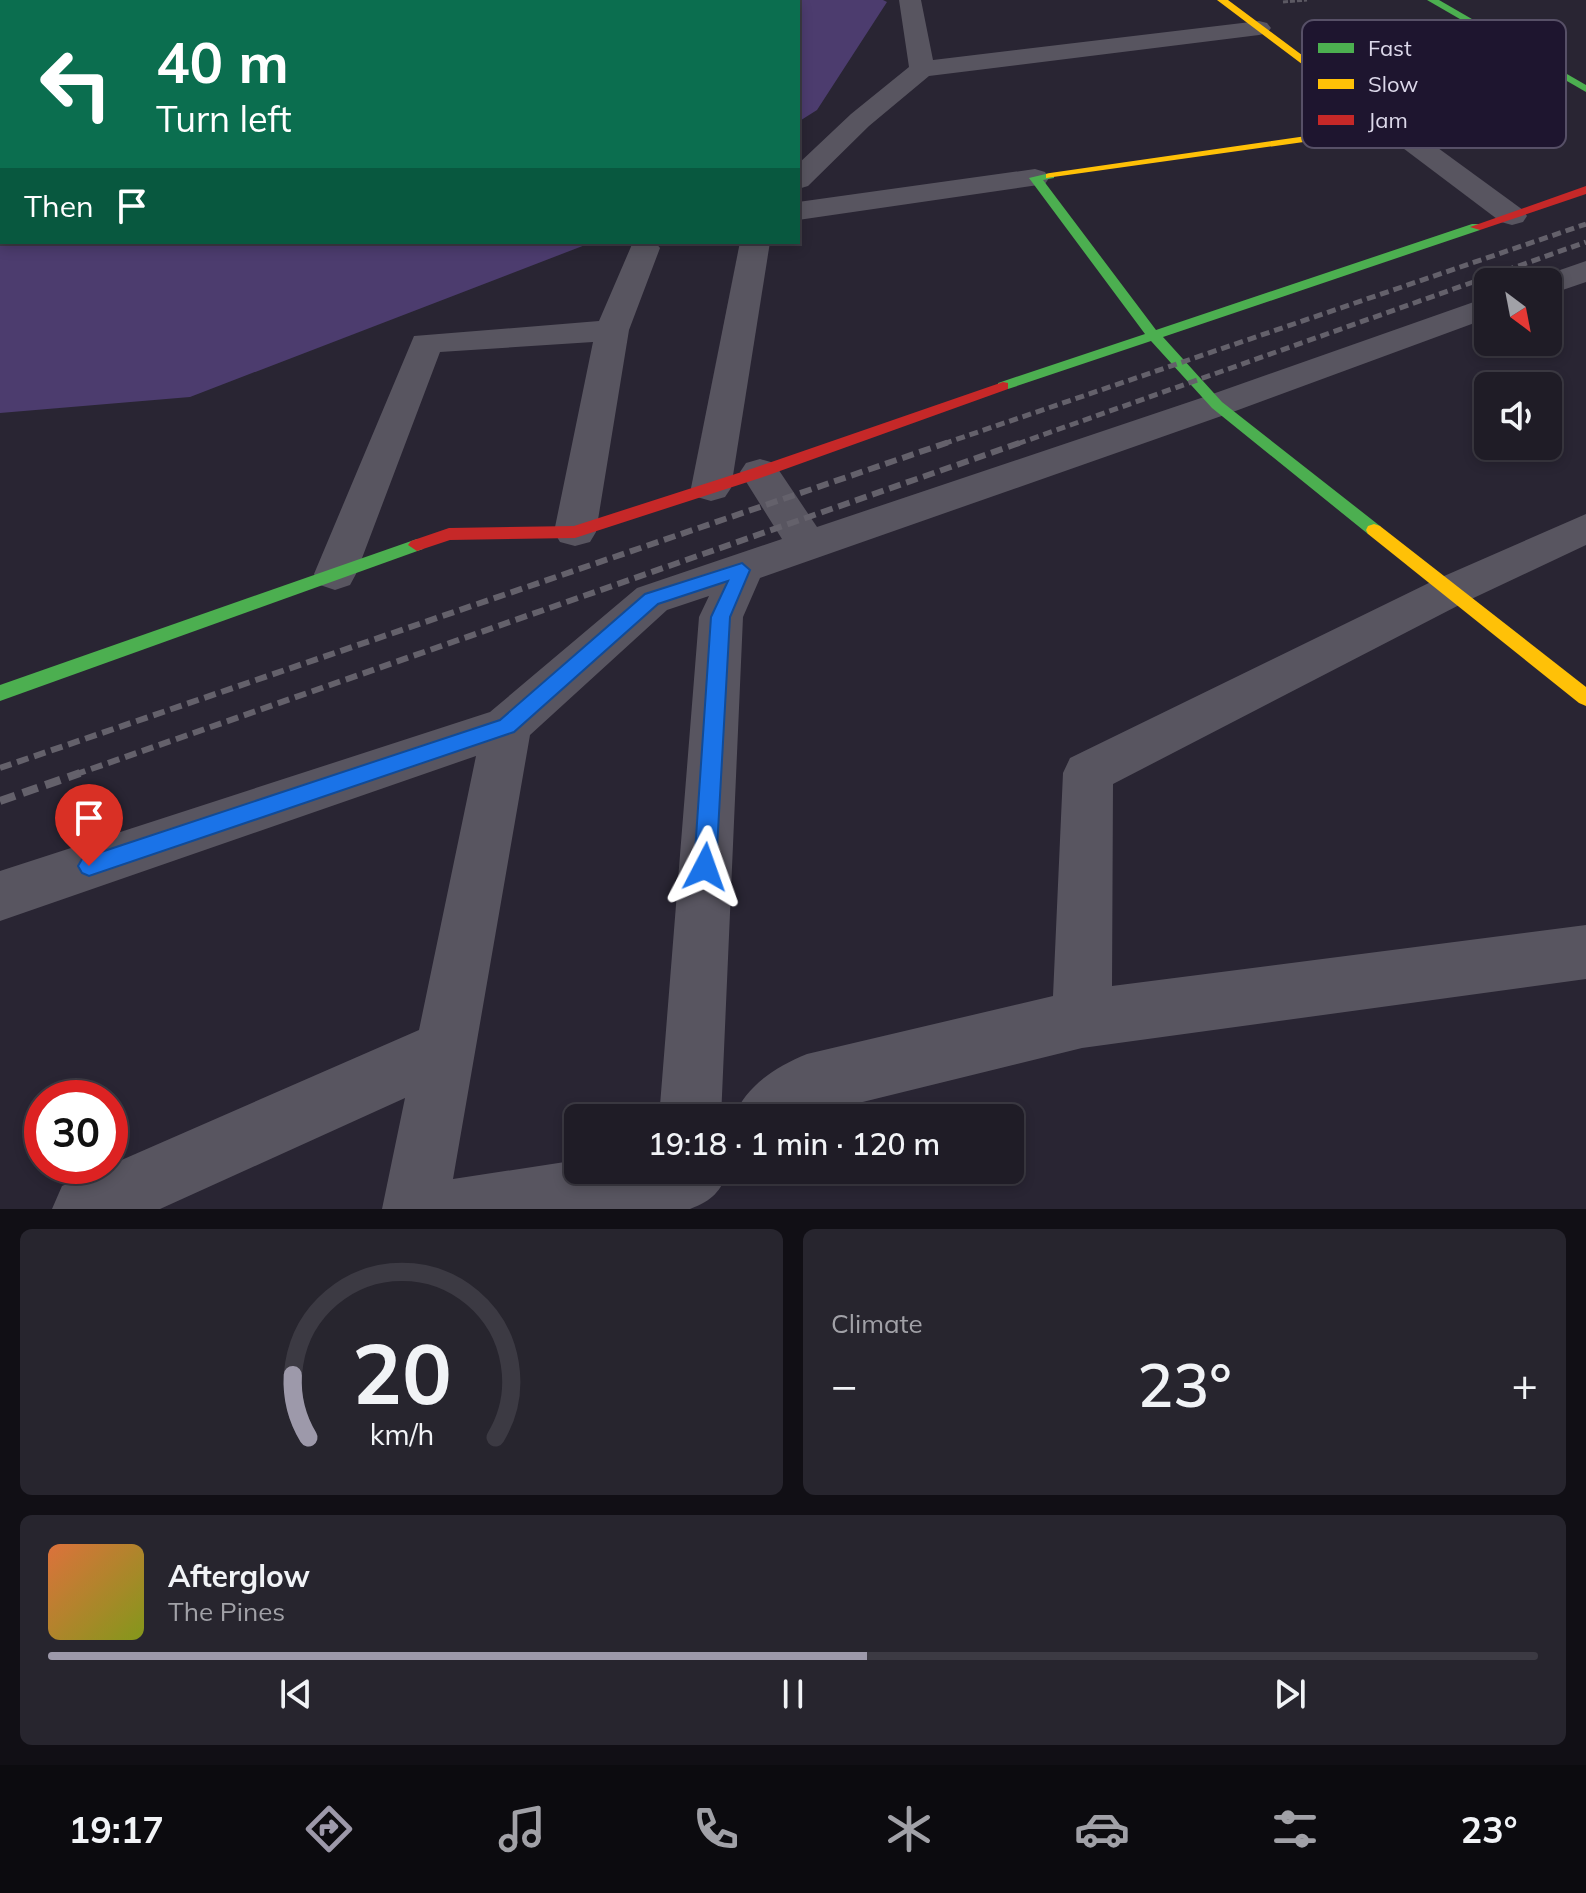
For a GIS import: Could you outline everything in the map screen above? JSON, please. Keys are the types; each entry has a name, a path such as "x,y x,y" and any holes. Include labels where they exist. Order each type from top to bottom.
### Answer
{"street":[{"path":"910,0 922,69"},
{"path":"1222,0 1302,60"},
{"path":"1432,0 1467,20"},
{"path":"800,178 860,120 922,69 1259,28"},
{"path":"1566,77 1586,89"},
{"path":"800,211 1302,140"},
{"path":"1420,148 1512,216"},
{"path":"1035,178 1152,334 1217,405 1586,698"},
{"path":"0,693 449,534 575,532 760,472 1152,334 1586,190"},
{"path":"711,488 755,244"},
{"path":"575,532 612,330 644,248"},
{"path":"1562,280 1586,271"},
{"path":"0,896 507,726 652,599 1217,405 1474,312"},
{"path":"335,574 426,343 612,330"},
{"path":"760,472 808,547"},
{"path":"1082,1019 1088,773 1450,591 1586,528"},
{"path":"693,1104 721,617 742,570"},
{"path":"415,1209 507,726"},
{"path":"782,1104 807,1085 1082,1019 1586,952"},
{"path":"85,1209 446,1049"},
{"path":"460,1209 603,1184"}],"shaded area":[{"path":"800,0 887,2 817,110 800,121"},
{"path":"0,244 588,244 190,397 0,413"}],"railway":[{"path":"943,444 1586,224"},
{"path":"1017,444 1586,242"},
{"path":"0,768 949,442"},
{"path":"74,775 1022,442"},
{"path":"0,801 80,773"}],"traffic: fast":[{"path":"1432,0 1467,20"},
{"path":"1566,77 1586,89"},
{"path":"1050,176 1035,178 1152,334 1217,405 1374,530"},
{"path":"1003,386 1476,227"},
{"path":"0,693 417,545"}],"traffic: slow":[{"path":"1222,0 1302,60"},
{"path":"1050,176 1302,140"},
{"path":"1374,530 1586,698"}],"traffic: jam":[{"path":"1476,227 1586,190"},
{"path":"417,545 449,534 575,532 760,472 1003,386"}],"route":[{"path":"89,866 507,726 652,599 742,570 721,617 705,867"}]}
